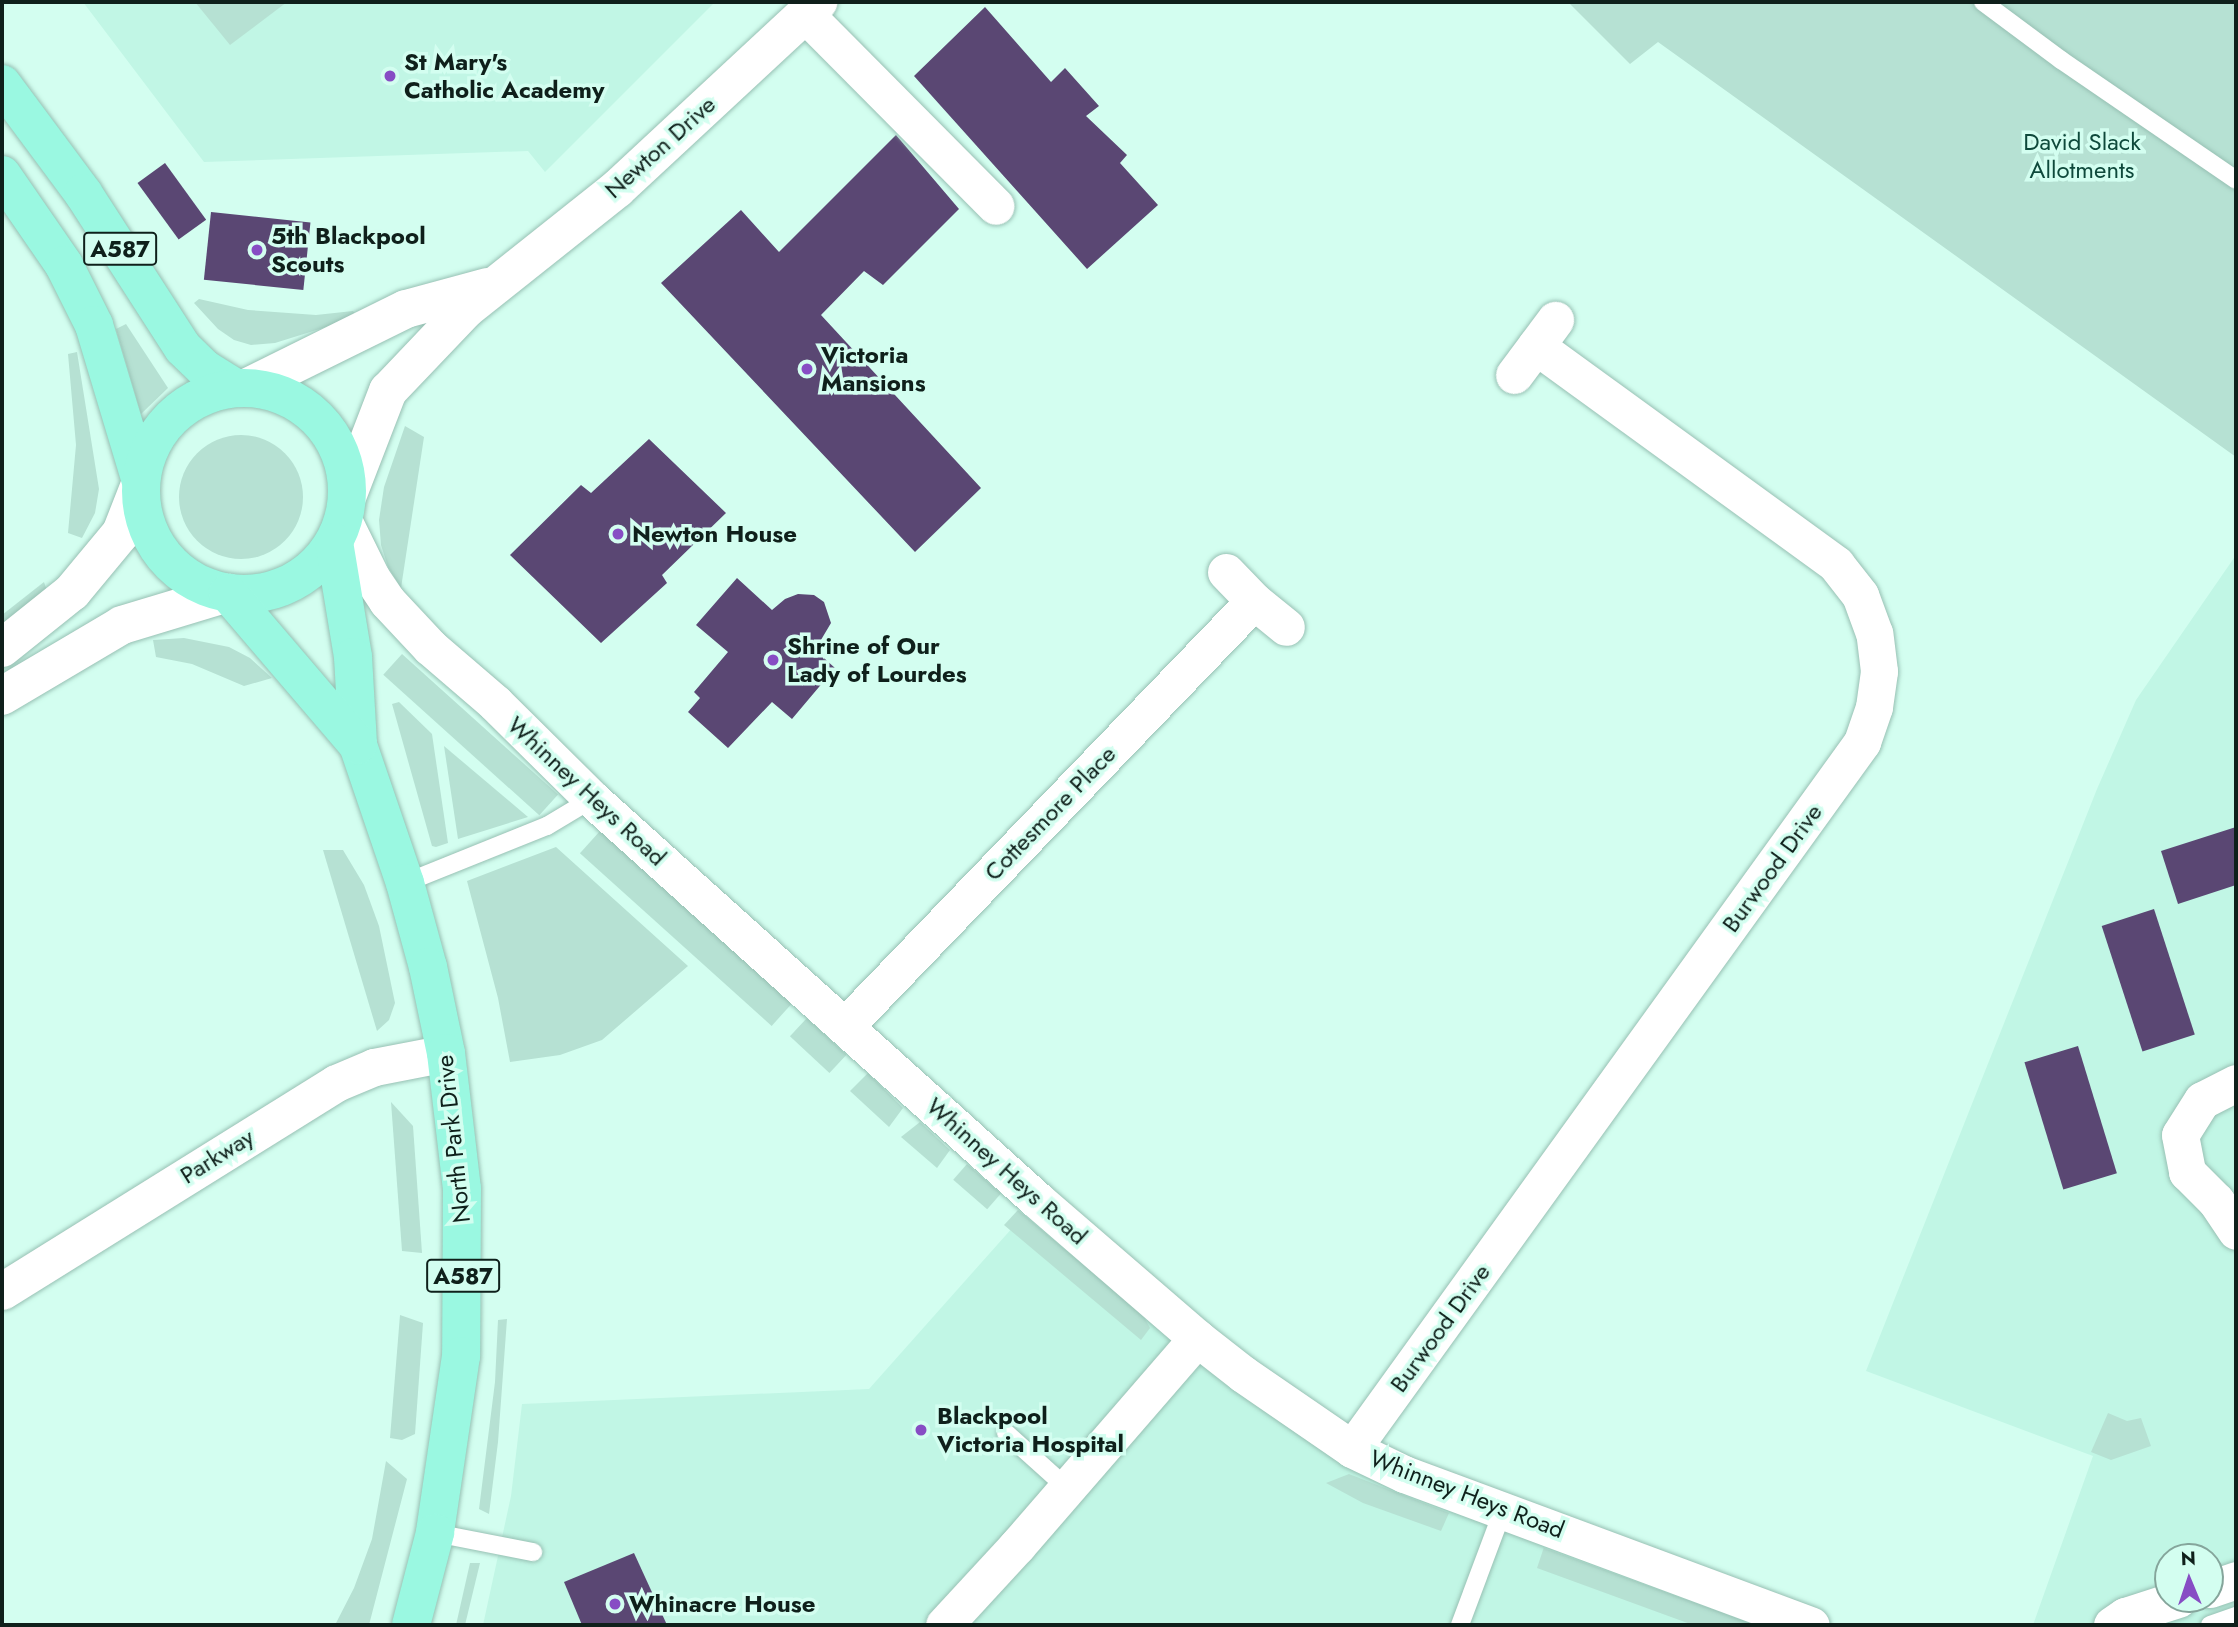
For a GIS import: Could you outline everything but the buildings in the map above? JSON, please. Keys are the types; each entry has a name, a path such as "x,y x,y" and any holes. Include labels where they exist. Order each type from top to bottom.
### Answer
{"main road":[{"name":"Newton Drive","path":"342,520 388,391 466,309 617,189 812,8"},
{"name":"A587","path":"2,83 83,193 183,348 205,369 241,388"},
{"name":"A587","path":"2,175 64,265 94,325 141,482"},
{"name":"Newton Drive","path":"241,388 406,309 495,285"},
{"path":"2,648 72,592 121,533 141,482 146,457 157,435 170,418 211,393 241,388 268,391 290,399 320,421 341,455 342,520 323,558 296,580 262,593 228,593 122,625 2,696"},
{"path":"141,482 146,525 159,550 174,568 193,581 228,593"},
{"name":"North Park Drive","path":"342,520 358,745 405,883 428,967 446,1053 462,1189 460,1368 435,1533 411,1625"},
{"name":"North Park Drive","path":"228,593 358,745"}],"street":[{"path":"812,8 996,206"},
{"name":"Burwood Drive","path":"1352,1449 1862,742 1874,707 1879,671 1874,633 1860,595 1836,564 1545,333 1514,374"},
{"name":"Whinney Heys Road","path":"342,520 371,577 387,601 430,647 495,703 592,799 1037,1200 1197,1338 1295,1412 1352,1449 1404,1474 1811,1625"},
{"path":"1226,572 1254,601 1286,627"},
{"name":"Cottesmore Place","path":"846,1026 1254,601"},
{"name":"Parkway","path":"2,1291 336,1083 373,1067 446,1053"},
{"path":"2236,1083 2202,1100 2180,1135 2187,1172 2216,1200 2236,1231"},
{"path":"944,1625 1197,1338"},
{"path":"2112,1625 2125,1616 2154,1607"}],"lane":[{"path":"1983,2 2061,60 2236,180"},
{"path":"405,883 547,826 592,799"},
{"path":"1006,1433 1067,1488"},
{"path":"1460,1625 1503,1510"},
{"path":"435,1533 533,1552"},
{"path":"2210,1625 2236,1616"}],"shaded area":[{"name":"St Mary's Catholic Academy","path":"83,2 715,2 545,172 528,151 204,162"},
{"path":"2236,555 2236,1625 2033,1625 2093,1456 1866,1371 2097,789 2136,700"},
{"name":"Blackpool Victoria Hospital","path":"1037,1200 1295,1412 1811,1625 483,1625 511,1496 522,1404 869,1389"}],"green space":[{"path":"195,2 287,2 230,45"},
{"name":"David Slack Allotments","path":"1568,2 2236,2 2236,457 1658,42 1630,64"},
{"path":"199,299 248,310 316,315 353,311 358,317 275,343 251,345 234,340 218,329 194,303"},
{"path":"126,324 168,388 141,414 116,329"},
{"path":"77,352 99,489 95,513 82,538 68,533 76,445 68,354"},
{"path":"405,426 424,437 401,588 388,567 381,545 379,520 384,487"},
{"path":"241,435 265,439 285,453 299,473 303,497 299,521 285,541 265,555 241,559 217,555 197,541 183,521 179,497 183,473 197,453 217,439"},
{"path":"44,582 47,591 2,628 2,615"},
{"path":"184,638 229,647 250,658 272,678 244,686 192,664 156,657 153,640"},
{"path":"402,654 558,795 539,815 383,675"},
{"path":"399,702 432,734 448,843 436,847 432,846 392,704"},
{"path":"444,746 528,817 458,839"},
{"path":"600,831 792,1004 772,1026 580,853"},
{"path":"556,847 688,966 602,1040 560,1055 510,1062 498,998 467,881"},
{"path":"323,850 343,850 364,885 379,926 395,1003 389,1020 377,1031"},
{"path":"807,1018 846,1055 829,1073 790,1036"},
{"path":"868,1073 903,1108 889,1127 850,1091"},
{"path":"391,1102 413,1126 422,1253 402,1251"},
{"path":"920,1122 950,1150 937,1168 901,1137"},
{"path":"967,1164 1001,1194 987,1209 953,1180"},
{"path":"1018,1210 1143,1315 1150,1328 1141,1340 1004,1225"},
{"path":"400,1315 423,1323 415,1434 402,1440 390,1438"},
{"path":"507,1319 498,1442 489,1514 479,1509 495,1382 498,1320"},
{"path":"2108,1413 2127,1421 2141,1418 2151,1446 2111,1460 2091,1452"},
{"path":"386,1461 407,1479 369,1625 335,1625 354,1588 372,1539"},
{"path":"1349,1474 1449,1513 1441,1531 1363,1503 1326,1483"},
{"path":"1544,1547 1756,1625 1693,1625 1537,1568"},
{"path":"470,1563 480,1563 465,1625 456,1625"}],"place":[{"name":"St Mary's Catholic Academy","path":"390,76"},
{"name":"5th Blackpool Scouts","path":"257,250"},
{"name":"Victoria Mansions","path":"807,369"},
{"name":"Newton House","path":"618,534"},
{"name":"Shrine of Our Lady of Lourdes","path":"773,660"},
{"name":"Blackpool Victoria Hospital","path":"921,1430"},
{"name":"Whinacre House","path":"615,1604"}]}
